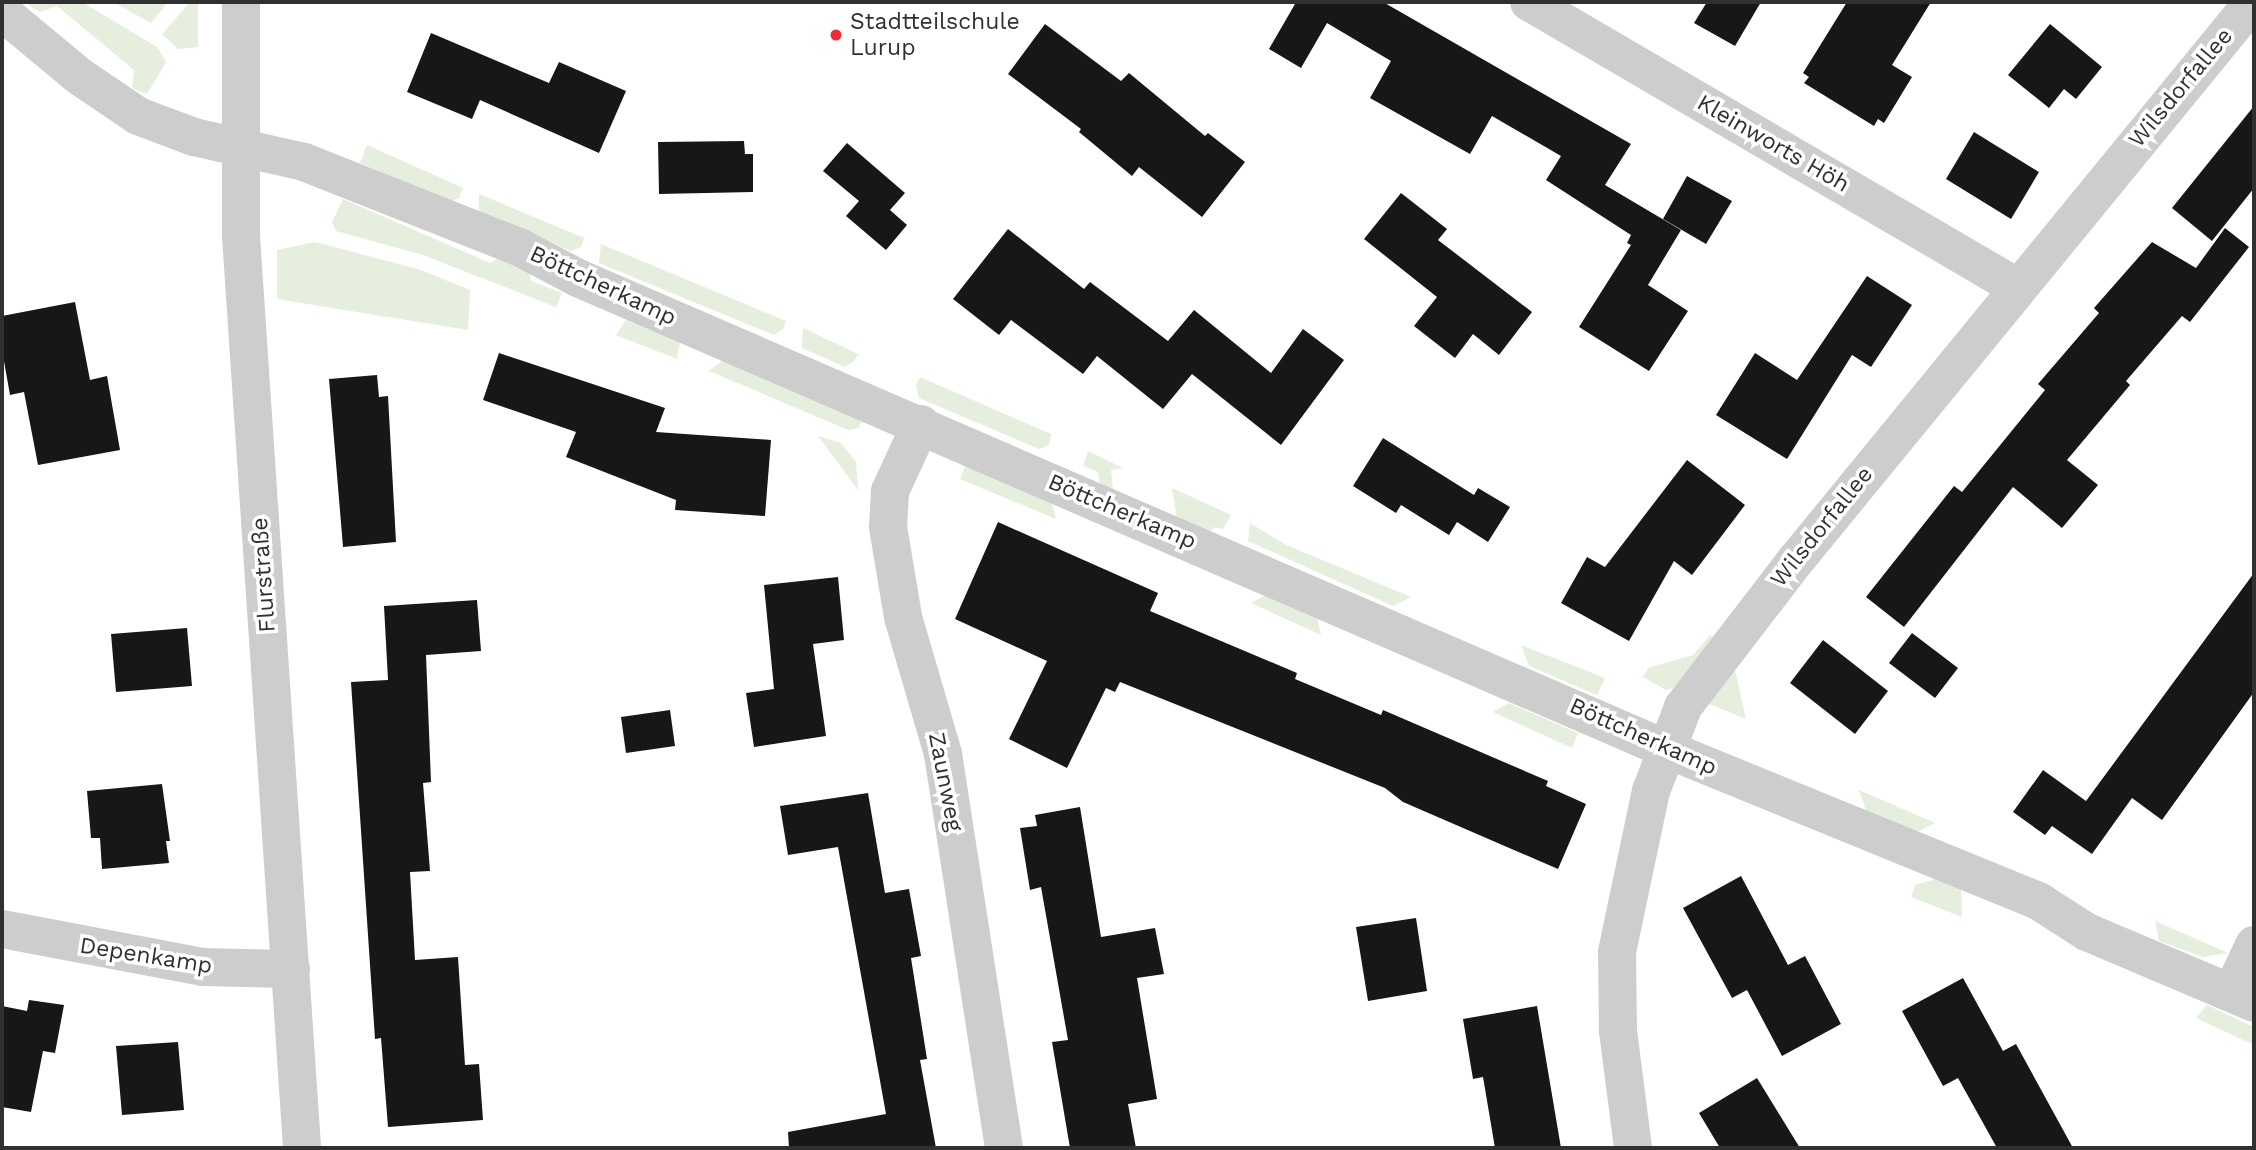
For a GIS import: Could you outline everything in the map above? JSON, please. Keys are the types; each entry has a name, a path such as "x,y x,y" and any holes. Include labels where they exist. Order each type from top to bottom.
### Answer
{"street":[{"name":"Flurstraße","path":"241,2 245,301 302,1148"},
{"name":"Kleinworts Höh","path":"1529,2 2017,287"},
{"name":"Wilsdorfallee","path":"1633,1148 1618,1031 1617,952 1632,868 1666,749 1683,707 2017,287 2253,2"},
{"name":"Böttcherkamp","path":"2,12 121,107 171,130 304,162 521,248 578,278 921,424 1666,749 2040,902 2087,932 2243,997"},
{"name":"Zaunweg","path":"921,424 890,491 888,527 903,617 943,754 1004,1148"},
{"name":"Depenkamp","path":"2,929 203,967 291,969"},
{"path":"2243,997 2254,945"}],"green space":[{"path":"24,2 82,2 157,47 166,62 147,94 132,88 134,70 57,6 40,12"},
{"path":"113,2 168,2 151,23"},
{"path":"190,2 198,2 198,47 178,49 162,34"},
{"path":"367,145 463,188 459,198 450,202 360,163"},
{"path":"479,194 584,238 581,247 571,251 479,213"},
{"path":"343,199 490,263 507,253 527,261 531,281 562,293 556,307 423,255 336,231 332,222"},
{"path":"315,242 418,269 470,290 468,330 277,299 277,250"},
{"path":"601,244 786,321 783,329 774,335 599,263"},
{"path":"626,320 680,342 677,359 616,335"},
{"path":"803,328 858,354 854,361 845,367 802,348"},
{"path":"723,360 862,420 859,428 848,430 709,371"},
{"path":"920,377 1051,434 1049,445 1039,449 919,398 916,385"},
{"path":"818,436 841,443 856,462 858,490"},
{"path":"1088,451 1123,468 1111,470 1114,499 1101,493 1098,472 1083,466"},
{"path":"967,461 1051,499 1056,519 960,479"},
{"path":"1172,488 1231,515 1223,529 1215,527 1204,536 1178,525"},
{"path":"1250,523 1286,545 1411,597 1393,606 1248,541"},
{"path":"1268,594 1317,617 1321,635 1251,603"},
{"path":"1710,635 1713,638 1674,688 1666,690 1643,677 1648,668 1693,655"},
{"path":"1521,645 1605,678 1597,695 1529,666"},
{"path":"1734,665 1746,719 1709,704"},
{"path":"1509,703 1578,733 1572,748 1493,712"},
{"path":"1859,790 1935,823 1915,833 1867,813"},
{"path":"1946,876 1961,881 1962,917 1911,897 1915,885"},
{"path":"2155,921 2228,953 2203,957 2159,941"},
{"path":"2207,1005 2254,1027 2254,1045 2196,1018"}],"building":[{"path":"1290,2 1383,2 1631,144 1605,185 1681,230 1648,285 1688,311 1649,371 1579,327 1631,245 1627,243 1631,235 1546,180 1561,156 1492,116 1470,154 1370,98 1391,61 1327,23 1301,68 1269,49 1295,4"},
{"path":"1707,2 1761,2 1735,46 1694,23"},
{"path":"1847,2 1931,2 1892,65 1912,77 1884,123 1878,119 1874,126 1804,83 1809,77 1803,73"},
{"path":"1045,24 1121,81 1129,73 1205,136 1208,133 1245,162 1202,217 1139,167 1132,176 1079,132 1081,129 1008,74"},
{"path":"2050,24 2102,67 2076,99 2064,89 2049,108 2008,75"},
{"path":"431,33 549,83 559,62 626,91 599,153 480,100 472,119 407,92"},
{"path":"2254,106 2254,188 2212,241 2172,208"},
{"path":"1974,132 2039,172 2011,219 1946,179"},
{"path":"744,141 745,154 753,154 753,192 659,194 658,142"},
{"path":"847,143 905,193 890,210 907,225 886,250 846,216 859,201 823,171"},
{"path":"1687,176 1732,201 1706,244 1663,219"},
{"path":"1401,193 1447,229 1438,240 1532,312 1499,355 1473,334 1455,358 1414,326 1437,297 1364,239"},
{"path":"2225,228 2249,247 2190,322 2182,316 2126,381 2130,385 2067,460 2098,485 2062,528 2013,487 1904,627 1866,597 1954,486 1962,492 2045,390 2038,384 2099,313 2094,308 2152,242 2196,268"},
{"path":"1008,229 1084,289 1090,282 1168,341 1194,310 1271,373 1303,329 1344,360 1281,445 1192,374 1163,409 1097,356 1083,374 1011,320 999,335 953,299"},
{"path":"1867,276 1912,305 1871,367 1852,355 1787,459 1716,415 1755,353 1797,380"},
{"path":"75,302 90,380 107,376 120,450 38,465 24,392 10,395 2,350 2,316"},
{"path":"499,353 665,408 656,432 771,440 765,516 675,510 676,500 566,457 576,432 483,400"},
{"path":"377,375 379,397 388,396 396,542 343,547 329,379"},
{"path":"1383,438 1474,495 1478,488 1510,507 1488,542 1457,522 1449,535 1401,505 1396,513 1353,486"},
{"path":"1687,460 1745,505 1692,575 1674,561 1629,641 1561,603 1587,557 1605,567"},
{"path":"998,522 1158,593 1150,611 1297,673 1295,679 1381,715 1383,710 1548,781 1546,786 1586,804 1558,869 1403,802 1385,788 1120,682 1115,692 1106,688 1067,768 1009,739 1047,661 955,619"},
{"path":"2254,573 2254,692 2162,820 2132,798 2092,854 2052,826 2045,835 2013,812 2043,770 2086,801"},
{"path":"838,577 844,640 813,644 826,736 754,747 746,693 774,689 764,585"},
{"path":"477,600 481,651 426,655 431,782 423,783 430,871 410,872 415,960 458,957 465,1065 479,1064 483,1120 388,1127 381,1038 375,1039 351,682 388,680 384,606"},
{"path":"187,628 192,686 116,692 111,634"},
{"path":"1912,633 1958,668 1935,698 1889,663"},
{"path":"1823,640 1888,691 1855,734 1790,683"},
{"path":"670,710 675,746 626,753 621,717"},
{"path":"162,784 170,841 166,841 169,863 102,869 100,838 91,838 87,791"},
{"path":"868,793 885,893 909,889 921,956 911,958 927,1059 920,1060 936,1148 789,1148 788,1132 886,1114 838,847 788,855 780,806"},
{"path":"1080,807 1101,937 1155,928 1164,974 1137,978 1157,1099 1128,1104 1136,1148 1070,1148 1052,1042 1068,1040 1041,887 1030,890 1020,828 1037,826 1035,815"},
{"path":"1741,876 1788,965 1805,956 1841,1024 1782,1056 1747,990 1732,998 1683,908"},
{"path":"1416,918 1427,991 1368,1001 1356,927"},
{"path":"1963,978 2003,1051 2016,1044 2073,1148 1997,1148 1958,1078 1943,1086 1902,1011"},
{"path":"29,1000 64,1005 55,1053 43,1051 31,1112 2,1107 2,1006 27,1011"},
{"path":"1537,1006 1561,1148 1495,1148 1483,1077 1473,1079 1463,1019"},
{"path":"178,1042 184,1110 122,1115 116,1046"},
{"path":"1757,1078 1800,1148 1720,1148 1699,1113"}],"place":[{"name":"Stadtteilschule Lurup","path":"836,35"}]}
